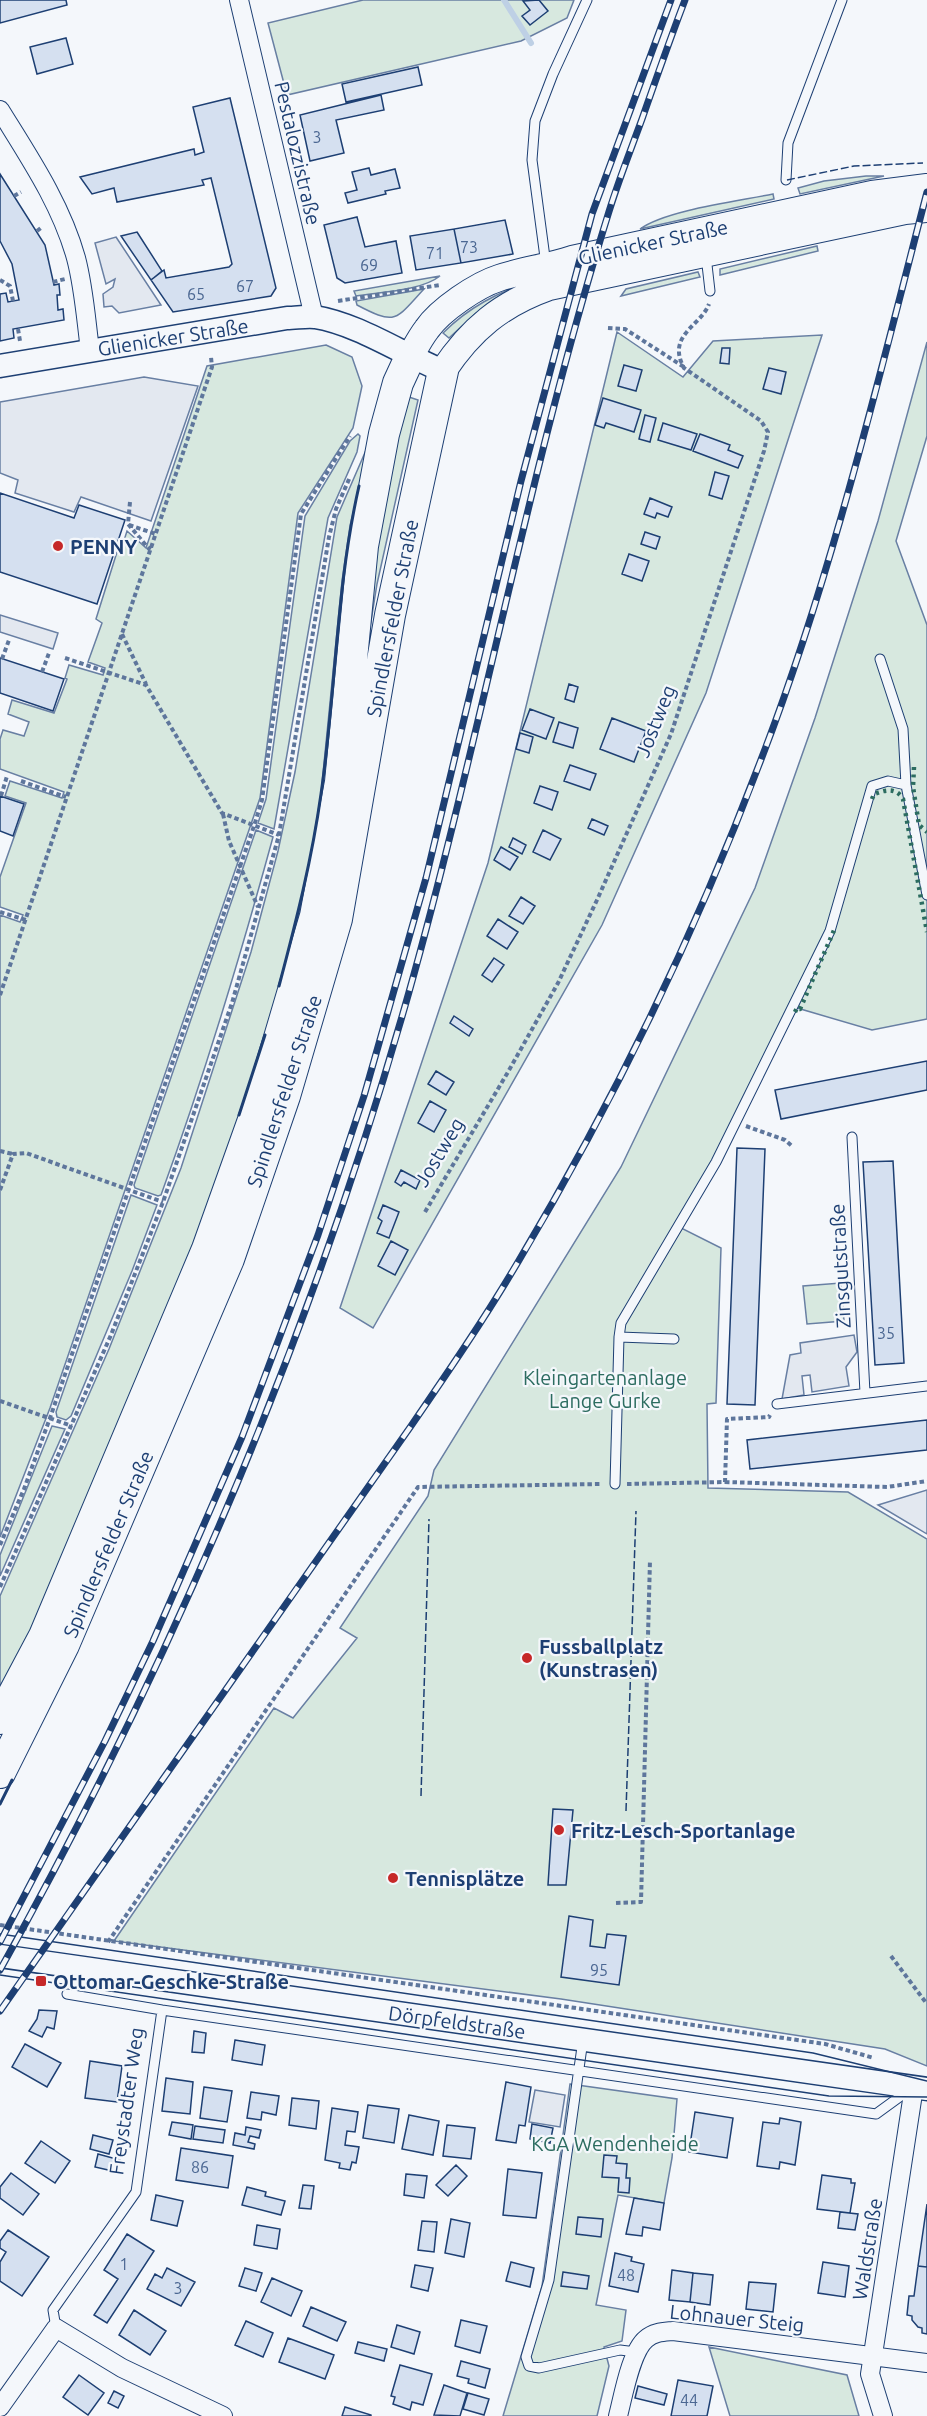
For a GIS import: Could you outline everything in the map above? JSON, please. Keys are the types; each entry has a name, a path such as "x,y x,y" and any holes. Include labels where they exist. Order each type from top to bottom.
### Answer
{"highway":[{"name":"Spindlersfelder Straße","path":"0,1719 44,1636 207,1249 270,1070 315,916 340,782 363,546 384,434 398,383 410,357"},
{"name":"Spindlersfelder Straße","path":"0,1773 64,1645 229,1259 285,1096 337,919 390,615 443,371"}],"main road":[{"name":"Glienicker Straße","path":"443,371 472,333 500,310 531,293 572,259 872,194 927,187"},
{"name":"Glienicker Straße","path":"410,357 427,328 462,298 498,278 548,278 705,254 905,211 927,209"}],"street":[{"name":"Pestalozzistraße","path":"238,0 314,317"},
{"path":"0,110 37,170 66,228 80,279 90,350"},
{"name":"Glienicker Straße","path":"0,366 287,318 314,317 364,333 443,371"},
{"name":"Dörpfeldstraße","path":"0,1956 920,2088"},
{"name":"Waldstraße","path":"883,2416 870,2374 920,2088"},
{"path":"56,2328 122,2368 223,2416"},
{"name":"Freystadter Weg","path":"0,2407 56,2328"},
{"name":"Lohnauer Steig","path":"636,2352 644,2340 657,2332 673,2331 927,2363"},
{"path":"618,2416 636,2352"}],"lane":[{"path":"548,278 532,160 535,121 553,74 587,0"},
{"path":"786,180 788,144 842,0"},
{"path":"705,254 710,291"},
{"path":"880,659 903,729 906,785 927,895"},
{"path":"615,1484 621,1323 716,1162 830,931 872,786 888,780 906,785"},
{"path":"917,846 927,844"},
{"name":"Zinsgutstraße","path":"852,1137 865,1394"},
{"path":"619,1337 674,1339"},
{"path":"777,1404 927,1386"},
{"name":"Dörpfeldstraße","path":"67,1994 162,2010 876,2114 920,2088"},
{"name":"Freystadter Weg","path":"56,2328 53,2310 136,2192 162,2010"},
{"path":"583,2040 549,2280 526,2357 529,2366 539,2368 620,2350 636,2352"}],"path":[{"path":"14,196 21,192"},
{"path":"37,231 42,227"},
{"path":"53,282 65,279"},
{"path":"0,280 10,286 13,301"},
{"path":"335,301 443,284"},
{"path":"684,368 679,358 680,346 685,334 707,310 710,291"},
{"path":"18,328 20,341"},
{"name":"Jostweg","path":"425,1212 558,983 671,734 768,432 761,422 625,329 608,328"},
{"path":"0,995 212,367 211,357"},
{"path":"0,1545 50,1418 254,826 262,800 302,514 350,436"},
{"path":"0,1587 72,1426 163,1202 232,1003 279,836 329,537 336,510 352,471"},
{"path":"130,502 128,524 150,550"},
{"path":"128,524 156,534"},
{"path":"122,633 146,685 222,813 229,841 259,909"},
{"path":"2,659 9,640"},
{"path":"42,672 49,653"},
{"path":"65,658 146,685"},
{"path":"1,796 8,777"},
{"path":"21,781 66,797"},
{"path":"222,813 279,836"},
{"path":"0,912 26,920"},
{"path":"734,1122 785,1140 793,1147"},
{"path":"0,1151 13,1154 26,1153 163,1202"},
{"path":"0,1190 13,1154"},
{"path":"0,1401 72,1426"},
{"path":"725,1482 727,1419 769,1417 777,1404"},
{"path":"108,1942 418,1487 725,1482 887,1487 927,1481"},
{"path":"616,1903 641,1902 650,1560"},
{"path":"0,1925 825,2044 879,2060"},
{"path":"891,1956 927,2004"}],"green space":[{"path":"363,0 574,0 567,18 521,41 287,95 268,23"},
{"path":"884,176 800,194 798,188 824,181"},
{"path":"773,194 774,199 640,229 667,216 685,211"},
{"path":"817,246 818,251 720,275 720,269"},
{"path":"698,272 700,277 621,296 626,289"},
{"path":"440,276 422,285 400,290 356,296 354,291"},
{"path":"531,281 476,313 449,338 443,333 484,302"},
{"path":"424,289 407,308 395,316 380,316 357,305 356,301"},
{"path":"617,332 683,377 713,341 822,335 706,693 602,925 373,1328 340,1308 488,863"},
{"name":"Fritz-Lesch-Sportanlage","path":"927,342 927,436 896,541 927,625 927,1019 872,1030 797,1008 681,1228 721,1248 716,1403 707,1404 708,1488 848,1492 927,1539 927,2066 885,2049 561,1999 114,1941 274,1708 293,1718 357,1638 340,1628 428,1496 434,1470 621,1167 755,888 815,718 878,521"},
{"path":"326,345 352,357 362,386 353,428 298,513 260,798 50,1408 0,1537 0,915 20,922 23,915 0,907 0,877 26,803 5,796 10,781 62,798 64,792 0,769 0,739 3,730 24,736 29,722 8,714 12,700 54,713 67,679 65,678 69,665 103,675 105,668 88,662 102,623 96,619 117,552 120,553 127,531 146,548 207,366"},
{"path":"406,396 418,400 377,584 364,665 369,588"},
{"path":"358,434 360,436 357,452 328,518 274,829 258,823 266,799 305,516 350,441"},
{"path":"370,441 350,526 342,581 321,794 305,890 275,1003 209,1211 93,1497 0,1697 0,1596 109,1349 181,1168 251,952 278,851 295,772 337,517"},
{"path":"256,830 273,837 207,1062 161,1195 158,1196 135,1188 134,1185"},
{"path":"131,1195 157,1205 71,1416 66,1420 57,1417 56,1412"},
{"path":"841,1283 844,1321 807,1324 803,1286"},
{"path":"52,1426 65,1429 0,1576 0,1555"},
{"name":"KGA Wendenheide","path":"570,2084 677,2099 672,2158 664,2203 618,2195 596,2305 626,2310 622,2341 604,2347 609,2366 597,2416 503,2416 542,2286"},
{"path":"709,2347 847,2375 859,2416 730,2416"}],"shaded area":[{"path":"116,237 161,305 119,313 112,306 104,307 103,294 113,287 115,279 106,284 95,243"},
{"path":"144,377 198,386 151,521 81,497 74,512 15,493 18,480 0,473 0,402"},
{"path":"0,615 58,633 53,649 0,632"},
{"path":"854,1335 857,1352 846,1367 849,1386 812,1392 810,1375 802,1376 804,1395 782,1399 790,1355 801,1353 800,1343"},
{"path":"927,1490 927,1534 878,1505"},
{"path":"535,2090 565,2095 560,2127 529,2122"}],"building":[{"path":"0,0 66,0 67,5 0,23"},
{"path":"539,0 548,11 530,25 522,16 530,10 523,1"},
{"path":"66,38 73,64 37,74 30,47"},
{"path":"418,67 422,85 346,102 342,84"},
{"path":"381,95 384,110 336,120 344,153 310,161 300,115"},
{"path":"230,98 276,288 271,296 173,312 151,280 164,270 166,278 229,267 232,264 211,178 202,180 204,185 117,202 114,188 92,194 80,177 194,149 195,155 204,152 193,107"},
{"path":"369,168 371,175 395,169 400,188 385,191 386,194 348,203 345,193 357,190 352,172"},
{"path":"0,174 45,245 54,285 59,284 58,310 63,309 64,320 13,329 14,338 0,341 0,294 6,293 8,302 19,300 12,264 0,241"},
{"path":"357,217 365,247 396,241 402,273 345,283 337,278 324,225"},
{"path":"505,220 513,254 461,263 454,229"},
{"path":"454,229 461,263 416,270 410,236"},
{"path":"137,232 162,271 151,280 121,236"},
{"path":"722,348 730,348 729,364 720,363"},
{"path":"624,365 642,370 636,391 618,386"},
{"path":"769,368 786,372 781,394 763,389"},
{"path":"603,398 641,410 634,432 606,423 604,428 595,425"},
{"path":"645,415 656,418 650,442 639,439"},
{"path":"663,423 697,434 691,450 658,440"},
{"path":"700,434 730,445 728,450 743,456 738,468 693,451"},
{"path":"715,472 729,476 722,499 709,495"},
{"name":"PENNY","path":"0,493 74,518 79,505 125,520 97,604 0,572"},
{"path":"650,498 672,507 668,517 657,513 655,518 644,514"},
{"path":"645,532 660,537 656,549 641,544"},
{"path":"629,554 649,561 642,581 622,574"},
{"path":"0,658 64,679 53,711 0,693"},
{"path":"569,684 578,687 574,702 565,699"},
{"path":"530,709 554,718 546,739 522,730"},
{"path":"612,718 646,731 634,762 600,749"},
{"path":"559,722 578,728 573,748 553,742"},
{"path":"520,733 533,737 529,753 516,749"},
{"path":"570,765 596,774 590,790 564,781"},
{"path":"540,786 558,792 552,810 534,803"},
{"path":"0,796 24,804 13,836 0,831"},
{"path":"592,819 608,826 604,835 588,828"},
{"path":"543,830 561,839 550,860 533,852"},
{"path":"513,838 526,845 522,854 509,847"},
{"path":"501,847 518,857 510,870 494,860"},
{"path":"521,897 535,906 523,924 509,916"},
{"path":"498,919 518,932 507,949 487,936"},
{"path":"494,958 504,965 492,982 482,975"},
{"path":"454,1016 473,1029 469,1036 450,1023"},
{"path":"927,1061 927,1090 781,1119 775,1090"},
{"path":"436,1071 454,1082 446,1095 428,1084"},
{"path":"430,1101 446,1110 434,1132 418,1123"},
{"path":"737,1148 765,1149 755,1405 727,1404"},
{"path":"893,1161 904,1363 875,1365 863,1162"},
{"path":"401,1170 420,1180 416,1189 404,1182 401,1186 395,1182"},
{"path":"383,1205 399,1212 389,1238 377,1233 382,1221 378,1218"},
{"path":"391,1241 408,1250 395,1275 378,1266"},
{"path":"927,1420 927,1450 750,1469 747,1440"},
{"path":"553,1809 573,1810 566,1885 548,1885"},
{"path":"569,1916 593,1920 590,1946 605,1948 607,1934 626,1936 619,1985 561,1977"},
{"path":"39,2010 57,2011 54,2029 47,2027 42,2037 29,2031 37,2019"},
{"path":"194,2031 206,2033 204,2053 192,2052"},
{"path":"235,2040 265,2045 262,2065 232,2060"},
{"path":"25,2044 61,2063 47,2087 12,2067"},
{"path":"90,2061 122,2066 117,2102 85,2098"},
{"path":"166,2078 193,2082 190,2114 162,2111"},
{"path":"506,2082 531,2087 525,2126 519,2125 516,2143 496,2140"},
{"path":"204,2087 232,2091 227,2122 200,2118"},
{"path":"251,2092 279,2096 276,2115 262,2112 261,2120 247,2118"},
{"path":"292,2098 319,2101 316,2129 289,2125"},
{"path":"368,2105 399,2109 394,2143 363,2138"},
{"path":"332,2108 358,2112 355,2132 347,2131 345,2145 359,2147 356,2163 352,2162 350,2170 339,2168 340,2163 325,2160"},
{"path":"695,2112 733,2118 727,2158 689,2152"},
{"path":"409,2115 439,2121 433,2155 402,2149"},
{"path":"780,2118 801,2122 795,2165 780,2162 779,2169 757,2166 763,2122 779,2124"},
{"path":"172,2122 193,2125 191,2139 169,2135"},
{"path":"532,2124 553,2128 550,2143 530,2139"},
{"path":"447,2125 475,2128 471,2159 443,2156"},
{"path":"195,2126 225,2130 223,2143 193,2139"},
{"path":"246,2127 261,2130 259,2138 250,2136 248,2142 255,2144 254,2149 233,2145 235,2133 245,2135"},
{"path":"93,2135 113,2140 109,2154 90,2149"},
{"path":"41,2141 70,2161 55,2183 25,2163"},
{"path":"181,2148 233,2156 228,2188 176,2180"},
{"path":"98,2154 120,2160 117,2172 95,2167"},
{"path":"604,2155 617,2156 616,2163 627,2164 626,2178 630,2178 629,2193 618,2192 619,2178 602,2177"},
{"path":"456,2165 467,2176 448,2196 436,2185"},
{"path":"508,2169 542,2173 536,2218 503,2215"},
{"path":"11,2173 39,2194 23,2215 0,2198 0,2187"},
{"path":"406,2174 427,2176 424,2198 404,2195"},
{"path":"822,2175 851,2179 851,2183 855,2183 850,2213 817,2209"},
{"path":"303,2185 314,2186 311,2209 299,2208"},
{"path":"247,2187 266,2192 265,2196 285,2201 281,2215 242,2205"},
{"path":"156,2195 183,2201 177,2226 151,2220"},
{"path":"634,2198 664,2203 660,2230 643,2227 642,2236 626,2234"},
{"path":"927,2204 927,2267 918,2266"},
{"path":"840,2212 858,2214 855,2230 838,2228"},
{"path":"578,2217 603,2219 601,2237 576,2234"},
{"path":"451,2219 470,2223 464,2257 445,2253"},
{"path":"422,2221 437,2222 434,2252 418,2250"},
{"path":"257,2225 280,2229 277,2249 254,2245"},
{"path":"8,2230 49,2257 22,2296 0,2281 0,2262 6,2252 0,2248 0,2241"},
{"path":"127,2234 154,2251 107,2323 94,2315 118,2279 104,2270"},
{"path":"615,2253 632,2257 631,2261 644,2264 638,2292 609,2286"},
{"path":"511,2262 534,2268 530,2287 506,2281"},
{"path":"823,2262 849,2266 845,2297 818,2293"},
{"path":"415,2265 433,2268 428,2291 411,2287"},
{"path":"918,2266 927,2267 927,2334 922,2333 922,2328 912,2320 912,2316 907,2315 909,2296 914,2296"},
{"path":"167,2268 195,2282 181,2306 147,2289 155,2274 162,2278"},
{"path":"245,2268 262,2273 256,2291 239,2286"},
{"path":"672,2270 693,2273 690,2302 669,2300"},
{"path":"563,2272 589,2276 587,2289 561,2286"},
{"path":"693,2273 713,2275 710,2305 690,2302"},
{"path":"272,2278 302,2291 291,2316 261,2302"},
{"path":"749,2282 776,2284 773,2312 746,2309"},
{"path":"311,2307 346,2322 337,2341 303,2326"},
{"path":"134,2310 166,2331 150,2355 119,2335"},
{"path":"461,2320 487,2326 480,2353 455,2346"},
{"path":"246,2321 273,2333 263,2357 235,2345"},
{"path":"397,2325 420,2332 414,2354 391,2347"},
{"path":"288,2338 334,2355 325,2379 279,2362"},
{"path":"358,2342 387,2349 384,2361 355,2353"},
{"path":"461,2361 490,2369 485,2388 468,2383 469,2379 457,2376"},
{"path":"400,2365 432,2374 423,2405 412,2402 410,2410 393,2404 395,2397 391,2396"},
{"path":"79,2375 104,2393 88,2415 63,2397"},
{"path":"678,2380 713,2386 707,2416 671,2416"},
{"path":"444,2385 467,2393 460,2416 434,2415"},
{"path":"638,2386 667,2394 664,2405 635,2398"},
{"path":"114,2391 124,2396 118,2408 108,2403"},
{"path":"468,2393 489,2399 484,2415 463,2409"},
{"path":"345,2407 371,2415 371,2416 342,2416"}],"waterway":[{"path":"504,0 531,43"}],"tram line":[{"path":"0,1934 813,2053 927,2081"},
{"path":"0,1975 829,2096 927,2097"}],"railway":[{"path":"0,1942 105,1741 153,1641 242,1437 318,1235 364,1096 426,878 521,481 592,214 671,0"},
{"path":"0,1970 123,1735 180,1615 283,1370 329,1245 371,1119 435,896 529,507 579,314 615,193 685,0"},
{"path":"0,2011 466,1345 553,1201 620,1078 710,887 787,688 832,548 872,406 927,192"}],"hedge":[{"path":"914,767 913,787 919,825 927,832"},
{"path":"872,799 874,794 890,790 903,799 927,932"},
{"path":"795,1012 797,1008 800,1009 835,928"}],"fence":[{"path":"787,180 854,166 923,163"},
{"path":"626,1811 636,1511"},
{"path":"421,1796 429,1519"}],"wall":[{"path":"279,986 303,890 317,818 326,755 345,562 359,486"},
{"path":"239,1115 265,1035"},
{"path":"0,1804 12,1780"}],"place":[{"name":"PENNY","path":"58,546"},
{"name":"Fussballplatz (Kunstrasen)","path":"527,1658"},
{"name":"Fritz-Lesch-Sportanlage","path":"559,1830"},
{"name":"Tennisplätze","path":"393,1878"},
{"name":"Ottomar-Geschke-Straße","path":"41,1981"}],"park label":[{"name":"Kleingartenanlage Lange Gurke","path":"605,1388"}]}
